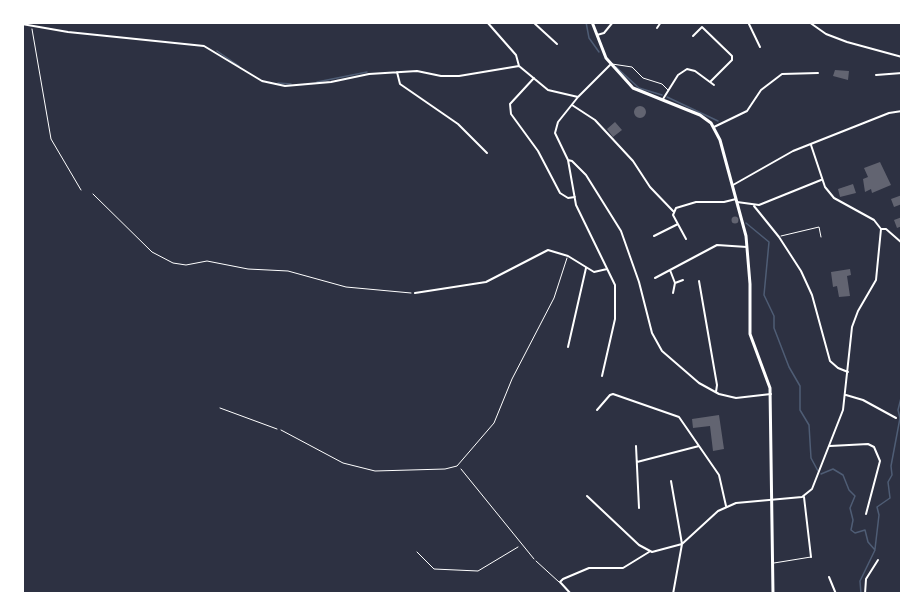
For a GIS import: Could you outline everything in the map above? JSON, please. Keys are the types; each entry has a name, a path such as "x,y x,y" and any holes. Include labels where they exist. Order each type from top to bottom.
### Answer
{"main road":[{"path":"592,22 610,65 637,91 700,115 714,127 733,185 747,247 750,284 749,327 767,374 771,394 773,594"}],"street":[{"path":"487,22 493,24 516,54 519,66 548,90 578,97"},
{"path":"533,22 557,44"},
{"path":"597,35 604,33 613,22"},
{"path":"657,28 661,22"},
{"path":"748,22 760,46"},
{"path":"809,22 848,42 902,57"},
{"path":"22,24 68,32 204,46 262,81 285,86 397,72 417,71 441,76 459,76 519,66"},
{"path":"693,36 702,27 732,56 732,60 710,82"},
{"path":"602,376 615,319 615,285 584,224 575,197 568,160 555,133 558,122 578,97 610,65"},
{"path":"663,99 678,75 687,69 714,85"},
{"path":"397,72 400,84 458,124 487,153"},
{"path":"714,127 747,111 761,90 782,74 818,73"},
{"path":"876,75 902,73"},
{"path":"534,78 510,104 511,114 538,151 560,193 568,198 575,197"},
{"path":"572,105 595,120 633,161 650,187 673,211 686,239"},
{"path":"733,185 786,155 889,113 902,111"},
{"path":"571,594 560,582 584,569 623,568 650,551 682,544 726,506 804,496 814,485 830,446 846,395 854,322 877,274 881,229 874,220 834,198 822,180 810,145"},
{"path":"568,160 572,160 586,175 621,231 639,282 652,333 659,346 699,383 716,393 736,398 771,394"},
{"path":"754,206 822,180"},
{"path":"673,211 696,202 737,201 754,206 797,262 812,295 830,361 838,368 848,372"},
{"path":"654,236 678,224"},
{"path":"881,229 886,229 902,243"},
{"path":"655,278 717,245 747,247"},
{"path":"415,293 486,282 548,250 568,256 594,272 606,269"},
{"path":"568,347 586,268"},
{"path":"670,270 675,283 673,293"},
{"path":"675,283 683,280"},
{"path":"699,281 717,385 716,393"},
{"path":"597,410 613,394 673,415 682,422 720,478 726,506"},
{"path":"846,395 868,402 896,418"},
{"path":"830,446 868,444 874,447 880,461 866,514"},
{"path":"636,446 639,508"},
{"path":"637,462 699,446"},
{"path":"671,481 682,544 673,594"},
{"path":"587,496 639,545 650,551"},
{"path":"804,496 810,557"},
{"path":"865,594 866,579 878,560"},
{"path":"829,577 836,594"}],"lane":[{"path":"610,65 614,62 632,67 643,78 658,83 668,90"},
{"path":"779,237 819,227 821,237"},
{"path":"281,430 340,462 368,470 445,469 457,466 494,423 513,379 554,298 568,256"},
{"path":"774,563 810,557"},
{"path":"536,561 560,582"}],"path":[{"path":"30,25 51,139 81,190"},
{"path":"93,194 146,246 167,262 186,265 207,261 248,269 288,271 346,287 415,293"},
{"path":"220,408 281,430"},
{"path":"457,466 520,545 536,561"},
{"path":"417,552 434,569 478,571 520,545"}],"building":[{"path":"835,70 849,71 848,80 833,76"},
{"path":"640,106 646,112 640,118 634,112"},
{"path":"615,122 622,130 613,137 607,129"},
{"path":"880,162 891,185 872,193 871,189 865,192 863,179 868,177 864,168"},
{"path":"853,184 856,193 840,197 838,189"},
{"path":"902,195 902,204 894,207 891,199"},
{"path":"735,216 739,220 735,224 731,220"},
{"path":"902,217 902,226 897,228 894,220"},
{"path":"850,269 851,275 847,276 850,296 839,297 837,286 833,287 831,272"},
{"path":"719,415 724,449 713,451 710,426 693,428 692,419"}],"waterway":[{"path":"586,22 589,38 599,52"},
{"path":"217,51 239,66"},
{"path":"616,67 639,88 662,95"},
{"path":"317,82 367,72"},
{"path":"278,83 291,84"},
{"path":"667,97 718,121"},
{"path":"746,223 769,242 764,295 774,316 774,328 789,367 800,386 800,410 809,425 811,458 818,471"},
{"path":"875,549 879,515 877,507 890,498 888,482 892,475 891,466 902,394"},
{"path":"821,474 833,469 843,475 849,490 855,496 850,508 853,520 851,530 855,533 865,530 868,542 875,550 860,581 861,594"}]}
